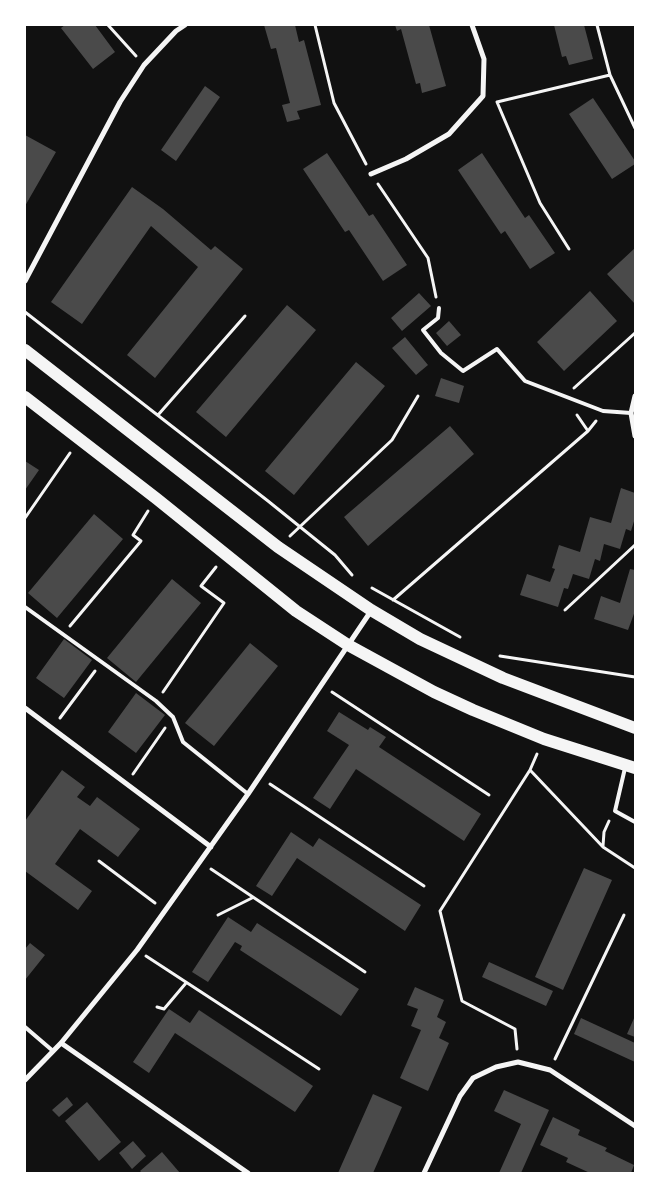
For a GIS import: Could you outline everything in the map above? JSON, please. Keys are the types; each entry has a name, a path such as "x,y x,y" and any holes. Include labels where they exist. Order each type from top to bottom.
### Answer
{"main road":[{"path":"25,350 278,547 371,610 420,639 503,678 635,728"},
{"path":"25,397 157,498 296,611 348,645 434,692 544,739 630,766"}],"street":[{"path":"25,281 120,102 144,65 176,31 185,25"},
{"path":"371,174 406,159 449,134 483,96 484,59 472,25"},
{"path":"635,396 631,413 635,436"},
{"path":"25,1080 60,1043 137,950 248,794 371,610"},
{"path":"25,708 211,847"},
{"path":"60,1043 248,1173"},
{"path":"424,1173 460,1096 474,1078 496,1067 518,1062 550,1070 635,1126"}],"lane":[{"path":"438,308 438,318 423,330 441,353 463,371 497,348 525,381 603,411 631,413"},
{"path":"25,607 156,701 173,717 184,742 248,794"},
{"path":"630,766 616,811 635,822"},
{"path":"25,1027 53,1051"}],"path":[{"path":"108,25 144,65"},
{"path":"315,25 334,102 371,174 428,258 438,308"},
{"path":"598,25 610,74 635,128"},
{"path":"483,96 497,102 610,74"},
{"path":"497,102 540,203 569,249"},
{"path":"25,312 335,555 351,575 358,579"},
{"path":"158,415 245,316"},
{"path":"588,431 564,397 635,333"},
{"path":"306,521 392,440 418,396"},
{"path":"393,600 588,431 603,411"},
{"path":"25,518 80,438"},
{"path":"64,635 82,610 141,542 133,535 157,498"},
{"path":"565,610 635,545"},
{"path":"168,685 224,603 201,586 226,554"},
{"path":"365,583 468,641"},
{"path":"492,652 510,658 635,677"},
{"path":"62,715 89,678"},
{"path":"321,684 489,795"},
{"path":"136,771 160,735"},
{"path":"518,1062 515,1030 462,1001 440,911 508,808 530,770 544,739"},
{"path":"530,770 603,847 635,868"},
{"path":"259,777 424,886"},
{"path":"603,847 604,832 616,811"},
{"path":"99,861 165,911"},
{"path":"200,862 365,972"},
{"path":"218,915 253,898"},
{"path":"550,1070 624,914"},
{"path":"137,950 319,1070"},
{"path":"157,1007 164,1009 186,983"}],"building":[{"path":"65,25 95,25 115,52 93,69 61,28"},
{"path":"264,25 295,25 299,42 304,40 321,105 297,111 300,119 287,122 282,105 290,103 276,48 271,49"},
{"path":"395,25 429,25 446,86 422,93 420,83 416,84 401,29 397,31"},
{"path":"554,25 584,25 593,59 569,65 566,56 562,57"},
{"path":"205,86 220,97 176,161 161,150"},
{"path":"593,98 635,161 635,164 612,179 569,114"},
{"path":"25,135 56,152 25,206"},
{"path":"327,153 369,216 373,214 407,265 383,281 349,230 345,232 303,169"},
{"path":"482,153 525,218 529,215 555,253 530,269 505,231 501,234 458,170"},
{"path":"132,187 163,209 211,250 215,246 243,269 155,378 127,355 198,267 151,226 82,324 51,302"},
{"path":"635,248 635,304 607,274"},
{"path":"590,291 617,321 564,371 537,342"},
{"path":"419,293 431,306 402,331 391,318"},
{"path":"287,305 316,330 226,437 196,412"},
{"path":"449,321 461,335 447,346 436,333"},
{"path":"405,337 428,365 416,375 392,348"},
{"path":"356,362 385,386 294,495 265,471"},
{"path":"441,378 464,386 459,403 435,396"},
{"path":"450,426 474,454 368,546 344,517"},
{"path":"25,461 39,470 25,490"},
{"path":"621,488 635,493 635,518 631,531 626,529 620,549 604,544 600,561 595,559 589,579 573,574 568,589 564,588 558,607 520,595 527,574 550,582 555,569 552,568 559,545 580,552 590,517 611,523"},
{"path":"94,514 123,539 57,618 28,593"},
{"path":"630,569 635,570 635,611 628,630 594,619 601,596 620,603"},
{"path":"172,579 201,603 136,682 107,658"},
{"path":"64,639 92,660 64,698 36,678"},
{"path":"250,643 278,666 214,746 185,723"},
{"path":"136,693 165,715 136,753 108,732"},
{"path":"339,712 368,730 370,727 386,737 379,747 481,814 464,841 356,769 330,809 313,798 349,745 327,731"},
{"path":"62,770 85,787 77,797 90,806 97,797 140,829 118,857 80,829 55,864 92,891 78,910 25,871 25,821"},
{"path":"291,832 313,847 319,838 421,905 405,931 297,858 272,896 256,886"},
{"path":"584,868 612,880 563,990 535,977"},
{"path":"228,917 251,932 257,923 359,989 341,1016 240,950 242,946 235,942 208,982 192,972"},
{"path":"30,943 45,955 25,980 25,949"},
{"path":"489,962 553,991 546,1006 482,977"},
{"path":"415,987 444,1000 437,1017 446,1022 439,1038 449,1043 428,1091 400,1078 421,1030 411,1026 418,1009 407,1005"},
{"path":"169,1009 190,1023 199,1010 313,1086 295,1112 175,1033 149,1073 133,1062"},
{"path":"635,1016 635,1037 627,1034"},
{"path":"581,1018 635,1043 635,1062 574,1034"},
{"path":"504,1090 549,1110 521,1173 499,1173 521,1124 494,1111"},
{"path":"373,1094 402,1107 381,1155 373,1173 338,1173"},
{"path":"67,1097 73,1105 59,1117 52,1110"},
{"path":"87,1102 121,1142 99,1161 65,1121"},
{"path":"553,1117 580,1130 578,1135 607,1148 605,1151 634,1165 631,1173 590,1173 566,1162 568,1158 540,1145"},
{"path":"133,1141 146,1156 132,1169 119,1153"},
{"path":"162,1152 180,1173 142,1173 140,1171"}]}
